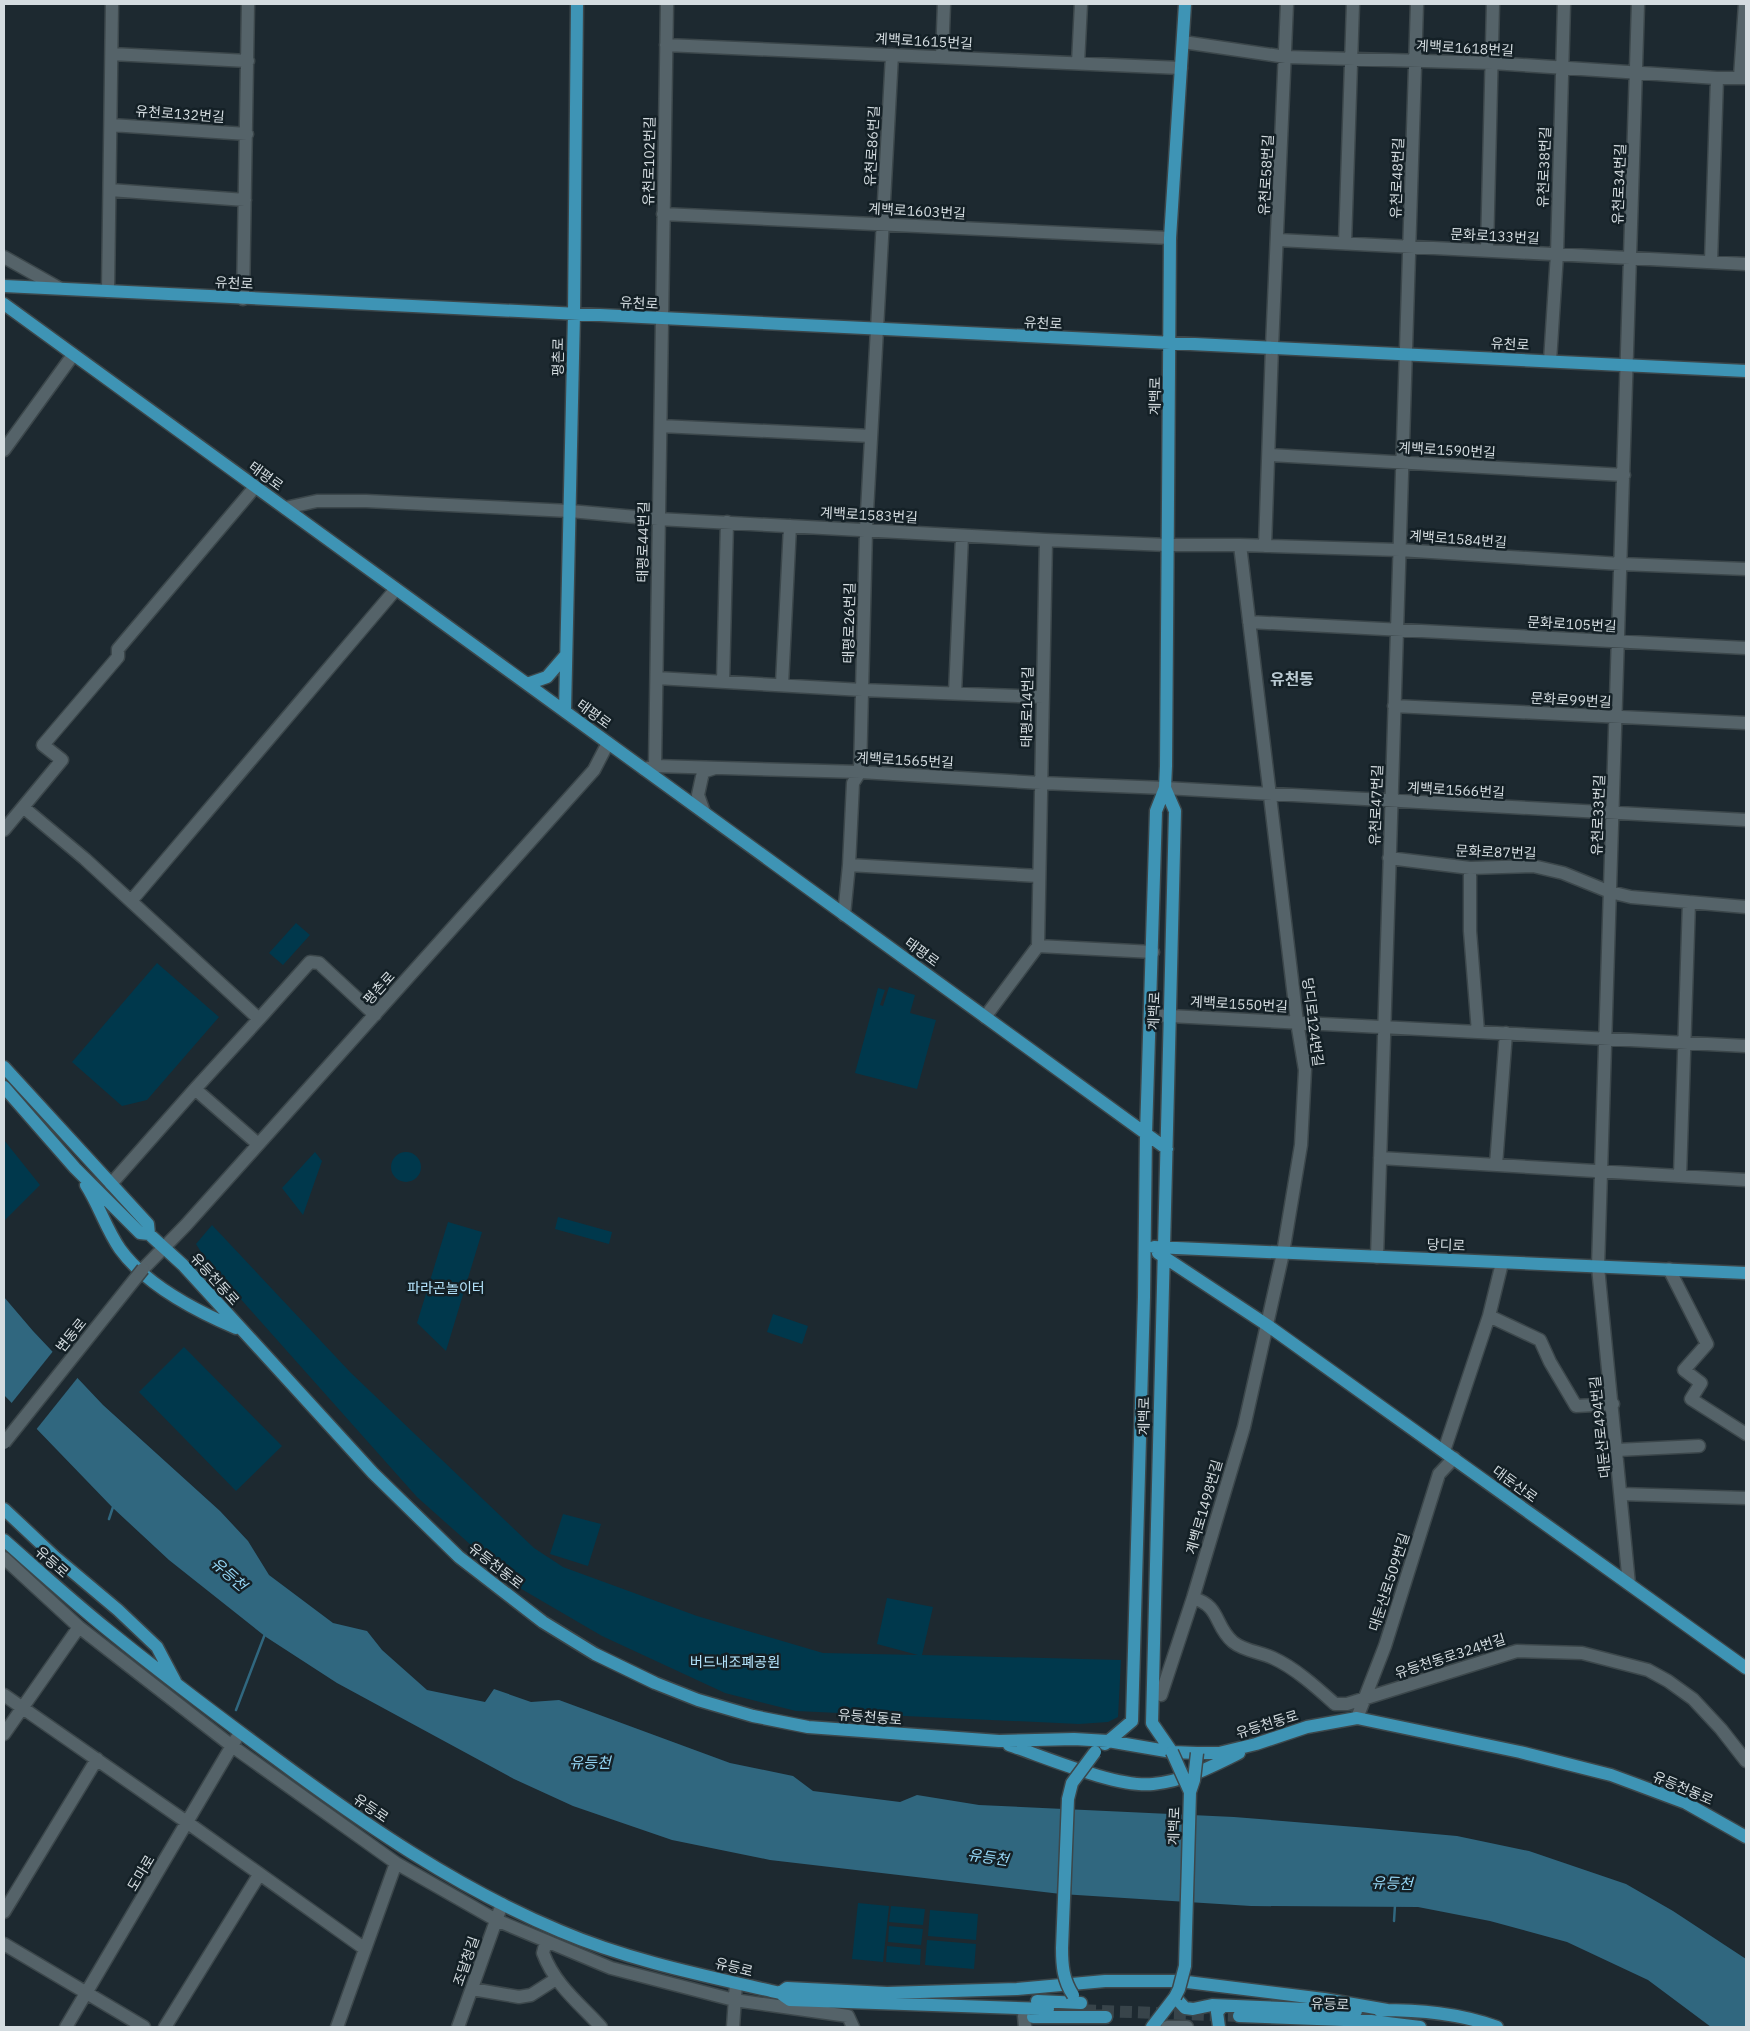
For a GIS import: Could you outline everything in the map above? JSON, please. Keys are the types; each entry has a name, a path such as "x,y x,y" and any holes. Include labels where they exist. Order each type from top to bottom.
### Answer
{"main road":[{"name":"평촌로","path":"565,711 574,314 577,4"},
{"name":"계백로","path":"1077,1999 1068,1987 1062,1970 1068,1798 1072,1783 1095,1752 1132,1722 1156,811 1165,788 1170,238 1185,4"},
{"name":"유천로","path":"4,286 1139,343 1170,342 1746,371"},
{"name":"태평로","path":"4,304 608,743 650,767 704,812 1167,1149"},
{"path":"527,684 547,677 566,655"},
{"name":"계백로","path":"1152,2027 1179,1989 1185,1966 1190,1792 1172,1752 1152,1722 1162,1252 1167,1149 1175,811 1165,788"},
{"name":"유등천동로","path":"4,1067 148,1224 148,1234"},
{"name":"유등천동로","path":"4,1088 75,1168 140,1232 148,1234 183,1265 373,1473 459,1557 543,1622 595,1654 654,1683 698,1700 753,1716 808,1727 999,1741 1108,1741 1172,1752 1218,1753 1256,1744 1307,1727 1357,1718 1520,1752 1611,1775 1686,1803 1746,1837"},
{"path":"75,1168 120,1249 140,1271 210,1317 240,1329"},
{"name":"당디로","path":"1145,1246 1162,1252 1283,1253 1746,1272"},
{"name":"대둔산로","path":"1162,1252 1746,1668"},
{"path":"4,1509 157,1647 177,1686"},
{"name":"유등로","path":"4,1540 177,1686 322,1793 405,1850 502,1904 560,1932 634,1957 780,1993 790,2000 1048,2009"},
{"path":"999,1741 1123,1782 1151,1784 1184,1778 1206,1770 1256,1744"},
{"path":"1190,1792 1194,1780 1197,1753"},
{"path":"887,1993 1016,1989 1105,1981 1179,1981 1324,1999 1387,2010"},
{"name":"유등로","path":"780,1993 787,1988 887,1993"},
{"path":"887,1993 1060,2002 1077,1999 1106,2017 1114,2027"},
{"path":"1174,1997 1184,2008 1193,2009 1212,2005 1340,2011 1387,2010 1433,2012 1497,2027"},
{"path":"821,2002 852,2009 1025,2022 1061,2017 1106,2017"},
{"path":"1060,2002 1063,2014 1061,2017"},
{"path":"1219,2027 1217,2012 1223,2006"},
{"name":"유등로","path":"1239,2016 1370,2021 1420,2027"}],"street":[{"path":"108,291 112,4"},
{"path":"243,299 248,4"},
{"name":"유천로102번길","path":"661,319 668,4"},
{"path":"942,57 944,4"},
{"path":"1078,63 1081,4"},
{"name":"유천로58번길","path":"1272,347 1288,4"},
{"path":"1345,243 1352,59 1352,4"},
{"name":"유천로48번길","path":"1406,354 1417,4"},
{"path":"1487,250 1492,4"},
{"name":"유천로38번길","path":"1550,361 1556,254 1564,4"},
{"name":"유천로34번길","path":"1627,365 1638,4"},
{"path":"1743,77 1744,4"},
{"name":"계백로1618번길","path":"1183,42 1286,57 1492,63 1717,78 1743,77"},
{"name":"계백로1615번길","path":"666,45 1181,68"},
{"path":"112,54 248,60"},
{"name":"유천로86번길","path":"877,330 892,54"},
{"path":"1711,262 1717,78"},
{"name":"유천로132번길","path":"111,125 247,134"},
{"path":"110,190 245,200"},
{"name":"계백로1603번길","path":"663,214 1170,238"},
{"name":"문화로133번길","path":"1278,240 1746,264"},
{"path":"4,256 59,288"},
{"name":"태평로44번길","path":"650,767 657,678 661,319"},
{"name":"태평로26번길","path":"844,915 849,865 853,783 860,772 866,530 877,330"},
{"path":"1266,546 1272,347"},
{"name":"유천로47번길","path":"1377,1257 1406,354"},
{"path":"4,450 74,355"},
{"name":"유천로33번길","path":"1598,1267 1627,365"},
{"path":"661,426 871,436"},
{"name":"계백로1590번길","path":"1268,454 1624,475"},
{"path":"4,830 62,760 43,745 118,657 118,649 255,487"},
{"name":"계백로1583번길","path":"285,508 317,501 366,501 570,511 658,519 962,536 1168,545"},
{"path":"723,682 727,522"},
{"path":"782,684 790,526"},
{"path":"956,693 962,536"},
{"name":"태평로14번길","path":"1038,946 1046,540"},
{"name":"계백로1584번길","path":"1168,545 1240,545 1399,550 1621,564 1746,569"},
{"name":"당디로124번길","path":"1240,545 1298,1022 1306,1070 1301,1136 1283,1253"},
{"path":"131,901 396,589"},
{"name":"문화로105번길","path":"1249,622 1746,648"},
{"path":"657,678 862,690 1043,697"},
{"name":"문화로99번길","path":"1394,706 1746,723"},
{"name":"평촌로","path":"164,1248 594,770 608,743"},
{"name":"계백로1565번길","path":"650,767 860,772 1041,783 1165,788"},
{"path":"704,812 698,795 703,772 715,768"},
{"name":"계백로1566번길","path":"1165,788 1271,796 1746,820"},
{"path":"23,808 131,901 259,1019"},
{"name":"문화로87번길","path":"1390,858 1470,868 1533,866 1563,873 1610,892 1631,897 1746,907"},
{"path":"849,865 1039,876"},
{"path":"1470,868 1470,931 1478,1032"},
{"path":"1680,1176 1689,902"},
{"path":"985,1017 1038,946 1153,952"},
{"path":"111,1184 310,962 319,963 375,1015"},
{"name":"계백로1550번길","path":"1150,1015 1746,1046"},
{"path":"1496,1165 1506,1033"},
{"path":"195,1089 258,1144"},
{"path":"1380,1158 1746,1180"},
{"name":"변동로","path":"4,1443 143,1269 164,1248"},
{"path":"1267,1325 1283,1253"},
{"path":"1449,1455 1489,1316 1502,1262"},
{"name":"대둔산로494번길","path":"1598,1267 1613,1404 1629,1584"},
{"path":"1669,1270 1707,1344 1684,1370 1702,1383 1690,1399 1746,1434"},
{"path":"1489,1316 1540,1340 1550,1362 1576,1406 1613,1404"},
{"name":"계백로1498번길","path":"1161,1695 1193,1598 1244,1427 1267,1325"},
{"path":"1617,1450 1699,1446"},
{"name":"대둔산로509번길","path":"1357,1718 1385,1646 1439,1474 1449,1455"},
{"path":"1621,1494 1746,1498"},
{"path":"4,1558 79,1627 232,1746 396,1863 496,1920 610,1968 734,2000 848,2016 852,2027"},
{"name":"유등천동로324번길","path":"1193,1598 1205,1601 1213,1610 1219,1624 1232,1641 1274,1659 1317,1688 1335,1704 1347,1704 1516,1651 1582,1653 1648,1670 1668,1681 1693,1699 1746,1761"},
{"path":"4,1734 79,1627"},
{"path":"4,1695 188,1822 259,1875 365,1949"},
{"name":"도마로","path":"66,2027 240,1732"},
{"path":"4,1912 96,1759"},
{"path":"337,2027 396,1863"},
{"path":"165,2027 259,1875"},
{"name":"조달청길","path":"458,2027 502,1904"},
{"path":"546,1941 543,1953 556,1979 563,1989 602,2027"},
{"path":"4,1944 144,2027"},
{"path":"472,1989 519,1997 531,1995 556,1979"},
{"path":"733,2027 736,1982"},
{"path":"1168,2027 1187,2027"}],"green space":[{"path":"296,923 310,935 283,965 269,953"},
{"path":"157,963 219,1017 147,1100 122,1106 72,1062"},
{"path":"889,987 915,995 910,1013 936,1020 917,1089 855,1073 878,988 885,990 880,1005 883,1006"},
{"path":"4,1140 40,1185 4,1221"},
{"path":"315,1152 322,1161 303,1215 282,1188"},
{"path":"406,1152 417,1156 421,1167 417,1178 406,1182 395,1178 391,1167 395,1156"},
{"path":"558,1217 612,1232 609,1244 555,1229"},
{"name":"파라곤놀이터","path":"448,1222 482,1232 446,1351 417,1323"},
{"name":"버드내조폐공원","path":"212,1225 350,1372 534,1548 563,1567 697,1616 823,1653 918,1655 877,1644 887,1598 933,1607 922,1655 1121,1660 1118,1717 1108,1722 1079,1724 796,1711 725,1693 602,1636 518,1587 417,1497 206,1260 196,1244"},
{"path":"773,1314 808,1326 802,1344 767,1332"},
{"path":"184,1347 282,1446 236,1491 139,1392"},
{"path":"563,1514 601,1524 588,1566 550,1554"},
{"path":"858,1903 889,1906 883,1962 852,1959"},
{"path":"891,1906 925,1909 923,1925 889,1922"},
{"path":"930,1910 978,1914 976,1940 928,1936"},
{"path":"889,1926 923,1929 921,1945 888,1942"},
{"path":"927,1940 976,1944 974,1969 925,1965"},
{"path":"887,1946 921,1949 920,1965 886,1962"}],"water":[{"name":"유등천","path":"4,1297 33,1331 103,1405 220,1511 248,1541 269,1575 333,1623 367,1631 382,1650 427,1690 485,1702 494,1689 531,1702 559,1700 730,1763 793,1776 813,1791 900,1802 917,1795 979,1805 1234,1817 1368,1828 1457,1836 1529,1851 1626,1884 1673,1911 1746,1959 1746,2027 1711,2027 1648,1980 1567,1942 1490,1921 1418,1907 1251,1906 1061,1894 770,1860 672,1840 573,1806 514,1779 337,1683 266,1637 169,1560 113,1508 4,1395"}],"pier":[{"path":"54,1350 79,1376 35,1431 10,1405"}],"waterway":[{"path":"109,1519 113,1507"},
{"path":"236,1710 265,1634"},
{"path":"1394,1921 1395,1905"}],"tunnel":[{"path":"1048,2009 1239,2016"}],"district":[{"name":"유천동","path":"1292,679"}]}
